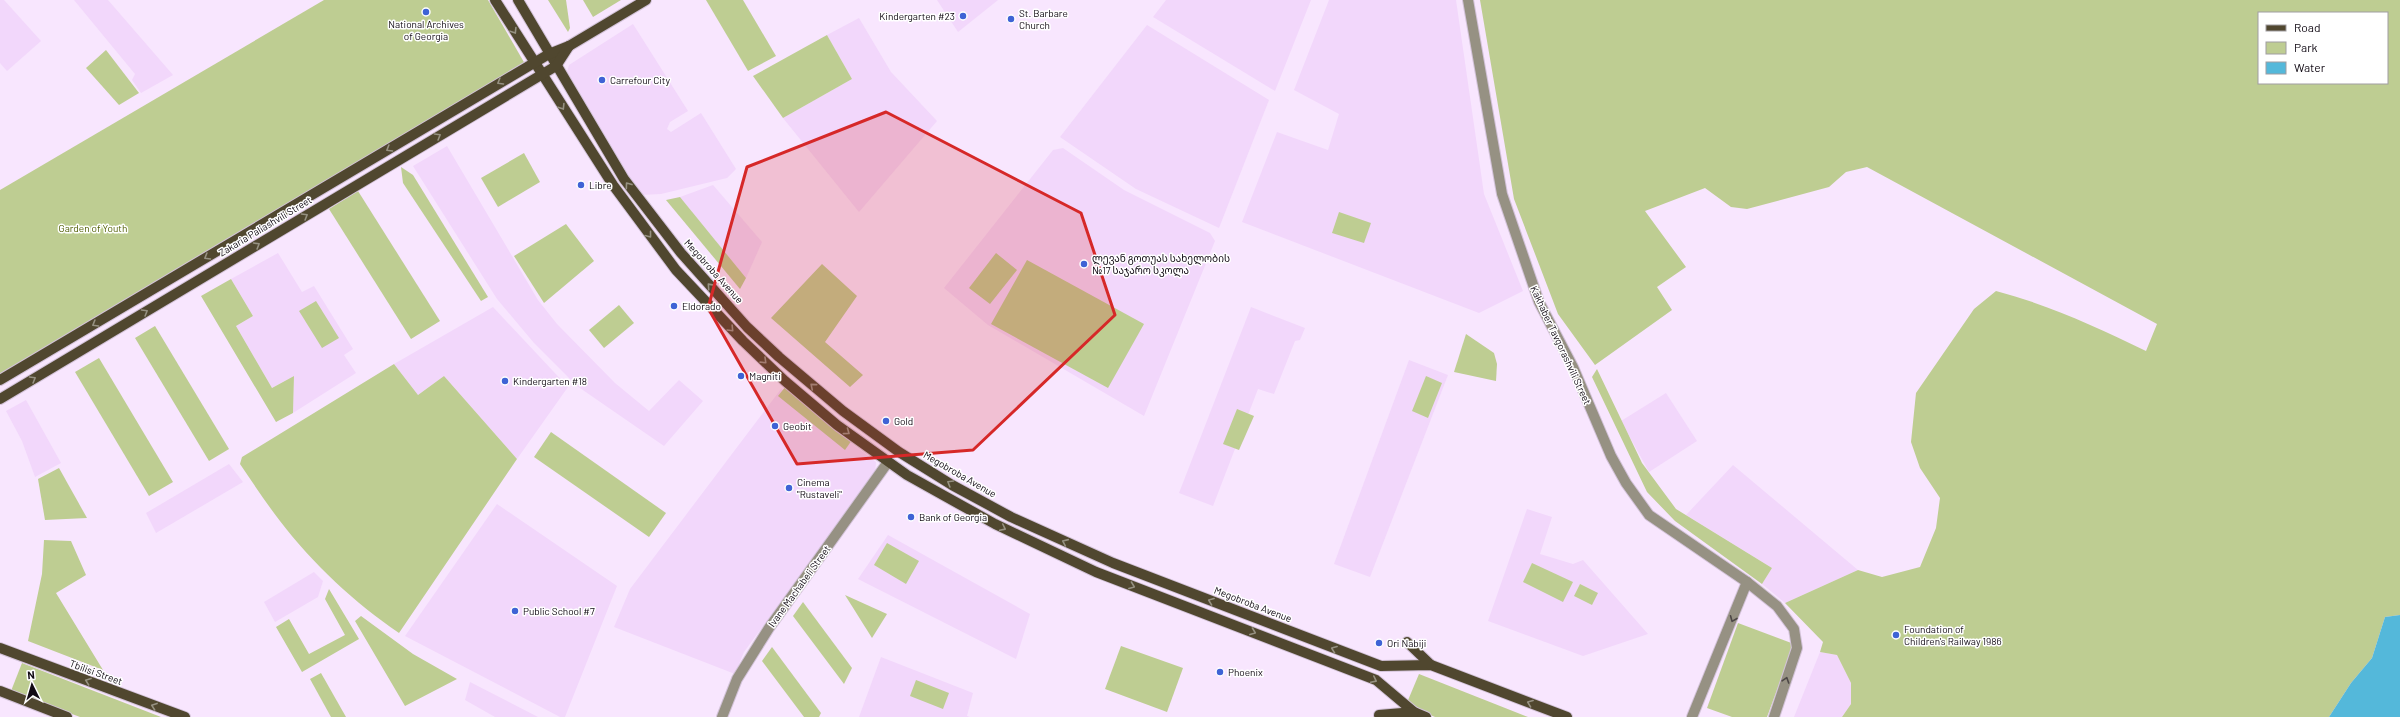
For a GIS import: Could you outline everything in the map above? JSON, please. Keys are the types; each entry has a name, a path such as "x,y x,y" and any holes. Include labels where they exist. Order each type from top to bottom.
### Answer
{"main road":[{"path":"495,0 613,185 676,270 743,341 785,381 837,425 888,462 995,524 1068,560 1376,680 1414,712 1426,717"},
{"name":"Megobroba Avenue","path":"518,0 548,54 624,180 658,226 696,271 746,326 779,357 843,411 899,452 952,485 1011,517 1113,563 1381,666 1431,665 1567,717"},
{"name":"Zakaria Paliashvili Street","path":"0,380 534,62 548,54 569,46 646,0"},
{"path":"556,66 569,46"},
{"name":"Zakaria Paliashvili Street","path":"0,399 556,66"},
{"path":"264,223 272,236"},
{"path":"1407,642 1431,665"},
{"name":"Tbilisi Street","path":"0,648 185,717"},
{"path":"0,691 67,717"},
{"path":"1379,715 1414,712"}],"street":[{"name":"Kakhaber Tavgorashvili Street","path":"1468,0 1502,194 1539,302 1574,367 1611,456 1626,483 1649,515 1747,582 1777,606 1794,629 1797,639 1796,648 1774,717"},
{"name":"Ivane Machabeli Street","path":"722,717 737,679 769,628 888,462"},
{"path":"1692,717 1747,582"}],"highlighted area":[{"path":"886,112 1081,213 1115,315 973,450 797,464 708,308 747,167"}],"shaded area":[{"path":"0,0 4,0 41,41 7,71 0,63"},
{"path":"74,0 108,0 173,75 141,93 132,80 135,74"},
{"name":"Kindergarten #23","path":"937,0 998,0 958,32"},
{"path":"1166,0 1311,0 1275,91 1153,17"},
{"path":"1329,0 1456,0 1484,194 1523,291 1479,313 1242,222 1277,132 1328,150 1339,114 1294,90"},
{"path":"859,18 891,72 937,121 859,212 783,118 852,79 827,35"},
{"path":"633,24 688,111 670,122 667,129 671,132 701,113 736,169 727,178 661,194 641,195 615,157 566,75 569,65"},
{"path":"1147,25 1269,100 1219,228 1136,189 1060,137"},
{"path":"447,146 538,300 557,324 615,383 649,411 679,380 703,401 664,446 577,386 534,343 497,299 413,166"},
{"name":"ლევან გოთუას სახელობის №17 საჯარო სკოლა","path":"1063,148 1124,190 1210,233 1215,241 1144,416 988,325 944,288 1053,150"},
{"path":"713,185 762,242 746,278 680,197"},
{"path":"278,253 302,292 314,286 353,349 344,355 356,373 293,413 294,376 272,388 236,326 253,316 231,279"},
{"name":"Kindergarten #18","path":"493,307 568,387 517,459 444,376 418,395 394,364"},
{"path":"1251,307 1305,328 1300,340 1295,341 1274,394 1258,389 1213,506 1179,493"},
{"path":"1409,360 1448,375 1370,577 1334,564"},
{"path":"781,389 876,462 875,474 744,652 735,674 614,627 630,589"},
{"path":"1666,393 1697,441 1649,472 1621,421"},
{"path":"26,400 61,463 35,477 22,441 6,411"},
{"path":"229,464 243,482 156,533 146,513"},
{"path":"1733,465 1858,570 1785,603 1762,584 1772,568 1686,515"},
{"name":"Public School #7","path":"497,504 617,586 565,717 560,717 405,636"},
{"path":"1527,509 1552,517 1540,554 1573,564 1583,560 1648,634 1583,656 1488,621"},
{"path":"888,535 1030,614 1016,659 858,579"},
{"path":"314,572 323,581 318,597 275,622 264,602"},
{"path":"1820,652 1837,655 1851,683 1851,704 1842,717 1794,717"},
{"path":"881,657 973,693 967,716 970,717 859,717"},
{"path":"470,682 538,717 495,717 465,700"}],"green space":[{"name":"Garden of Youth","path":"324,0 488,0 525,64 0,376 0,190"},
{"path":"548,0 566,0 570,28 568,32"},
{"path":"583,0 621,0 593,17"},
{"path":"706,0 743,0 776,56 748,71"},
{"path":"1480,0 2400,0 2400,615 2385,617 2372,658 2351,683 2329,717 1842,717 1851,704 1851,683 1837,655 1820,652 1823,642 1785,603 1858,570 1882,577 1920,567 1936,528 1940,498 1920,468 1911,442 1916,393 1974,309 1996,291 2035,303 2072,317 2146,351 2157,324 1867,167 1846,172 1829,187 1747,209 1731,207 1705,188 1645,211 1686,267 1657,287 1672,310 1595,365 1558,314 1514,199"},
{"path":"827,35 852,79 783,118 753,76"},
{"path":"106,50 139,93 119,105 86,68"},
{"path":"524,153 540,182 498,207 481,178"},
{"path":"401,167 413,175 488,297 481,301 403,183"},
{"path":"358,191 440,321 411,339 329,209"},
{"path":"680,197 746,278 740,289 666,200"},
{"path":"1339,212 1371,223 1364,243 1332,233"},
{"path":"566,224 594,261 544,303 514,256"},
{"path":"996,253 1017,270 990,304 969,288"},
{"path":"1027,260 1144,324 1108,388 991,324"},
{"path":"822,264 857,296 825,342 863,375 850,387 771,318"},
{"path":"231,279 253,316 236,326 272,388 294,376 293,413 276,422 201,296"},
{"path":"316,301 339,338 322,348 299,311"},
{"path":"619,305 634,323 604,348 589,330"},
{"path":"155,326 229,449 209,461 135,338"},
{"path":"1466,334 1494,353 1497,364 1496,381 1454,372"},
{"path":"99,358 173,482 149,496 75,372"},
{"path":"394,364 418,395 444,376 517,459 399,633 351,596 306,552 275,514 240,464 242,457"},
{"path":"1597,369 1642,463 1676,509 1772,568 1762,584 1675,521 1647,492 1592,377"},
{"path":"1426,376 1442,383 1428,418 1412,411"},
{"path":"786,386 852,440 845,450 778,396"},
{"path":"1237,409 1254,416 1239,450 1223,444"},
{"path":"551,432 666,513 649,537 534,457"},
{"path":"59,468 87,518 45,520 38,479"},
{"path":"44,540 71,541 86,575 56,593 103,670 28,641 42,574"},
{"path":"887,543 919,561 906,584 874,565"},
{"path":"1532,563 1573,582 1563,602 1523,582"},
{"path":"1580,584 1598,593 1592,605 1574,596"},
{"path":"329,589 359,639 302,672 276,627 289,619 309,654 345,635 325,599"},
{"path":"845,595 887,614 872,638"},
{"path":"803,602 852,668 844,684 793,616"},
{"path":"361,616 413,654 457,679 405,706 355,621"},
{"path":"1738,623 1794,644 1767,717 1732,717 1707,708"},
{"path":"1121,646 1183,668 1167,712 1105,689"},
{"path":"772,647 821,713 819,717 804,717 762,661"},
{"path":"22,663 161,717 80,717 11,691"},
{"path":"321,673 346,717 331,717 310,679"},
{"path":"1419,674 1528,717 1435,717 1406,705"},
{"path":"916,680 949,693 943,709 910,696"}],"water":[{"path":"2400,615 2400,717 2329,717 2351,683 2372,658 2385,617"}],"place":[{"name":"National Archives of Georgia","path":"426,12"},
{"name":"Kindergarten #23","path":"963,16"},
{"name":"St. Barbare Church","path":"1011,19"},
{"name":"Carrefour City","path":"602,80"},
{"name":"Libre","path":"581,185"},
{"name":"ლევან გოთუას სახელობის №17 საჯარო სკოლა","path":"1084,264"},
{"name":"Eldorado","path":"674,306"},
{"name":"Magniti","path":"741,376"},
{"name":"Kindergarten #18","path":"505,381"},
{"name":"Gold","path":"886,421"},
{"name":"Geobit","path":"775,426"},
{"name":"Cinema \"Rustaveli\"","path":"789,488"},
{"name":"Bank of Georgia","path":"911,517"},
{"name":"Public School #7","path":"515,611"},
{"name":"Foundation of Children's Railway 1986","path":"1896,635"},
{"name":"Ori Nabiji","path":"1379,643"},
{"name":"Phoenix","path":"1220,672"}]}
